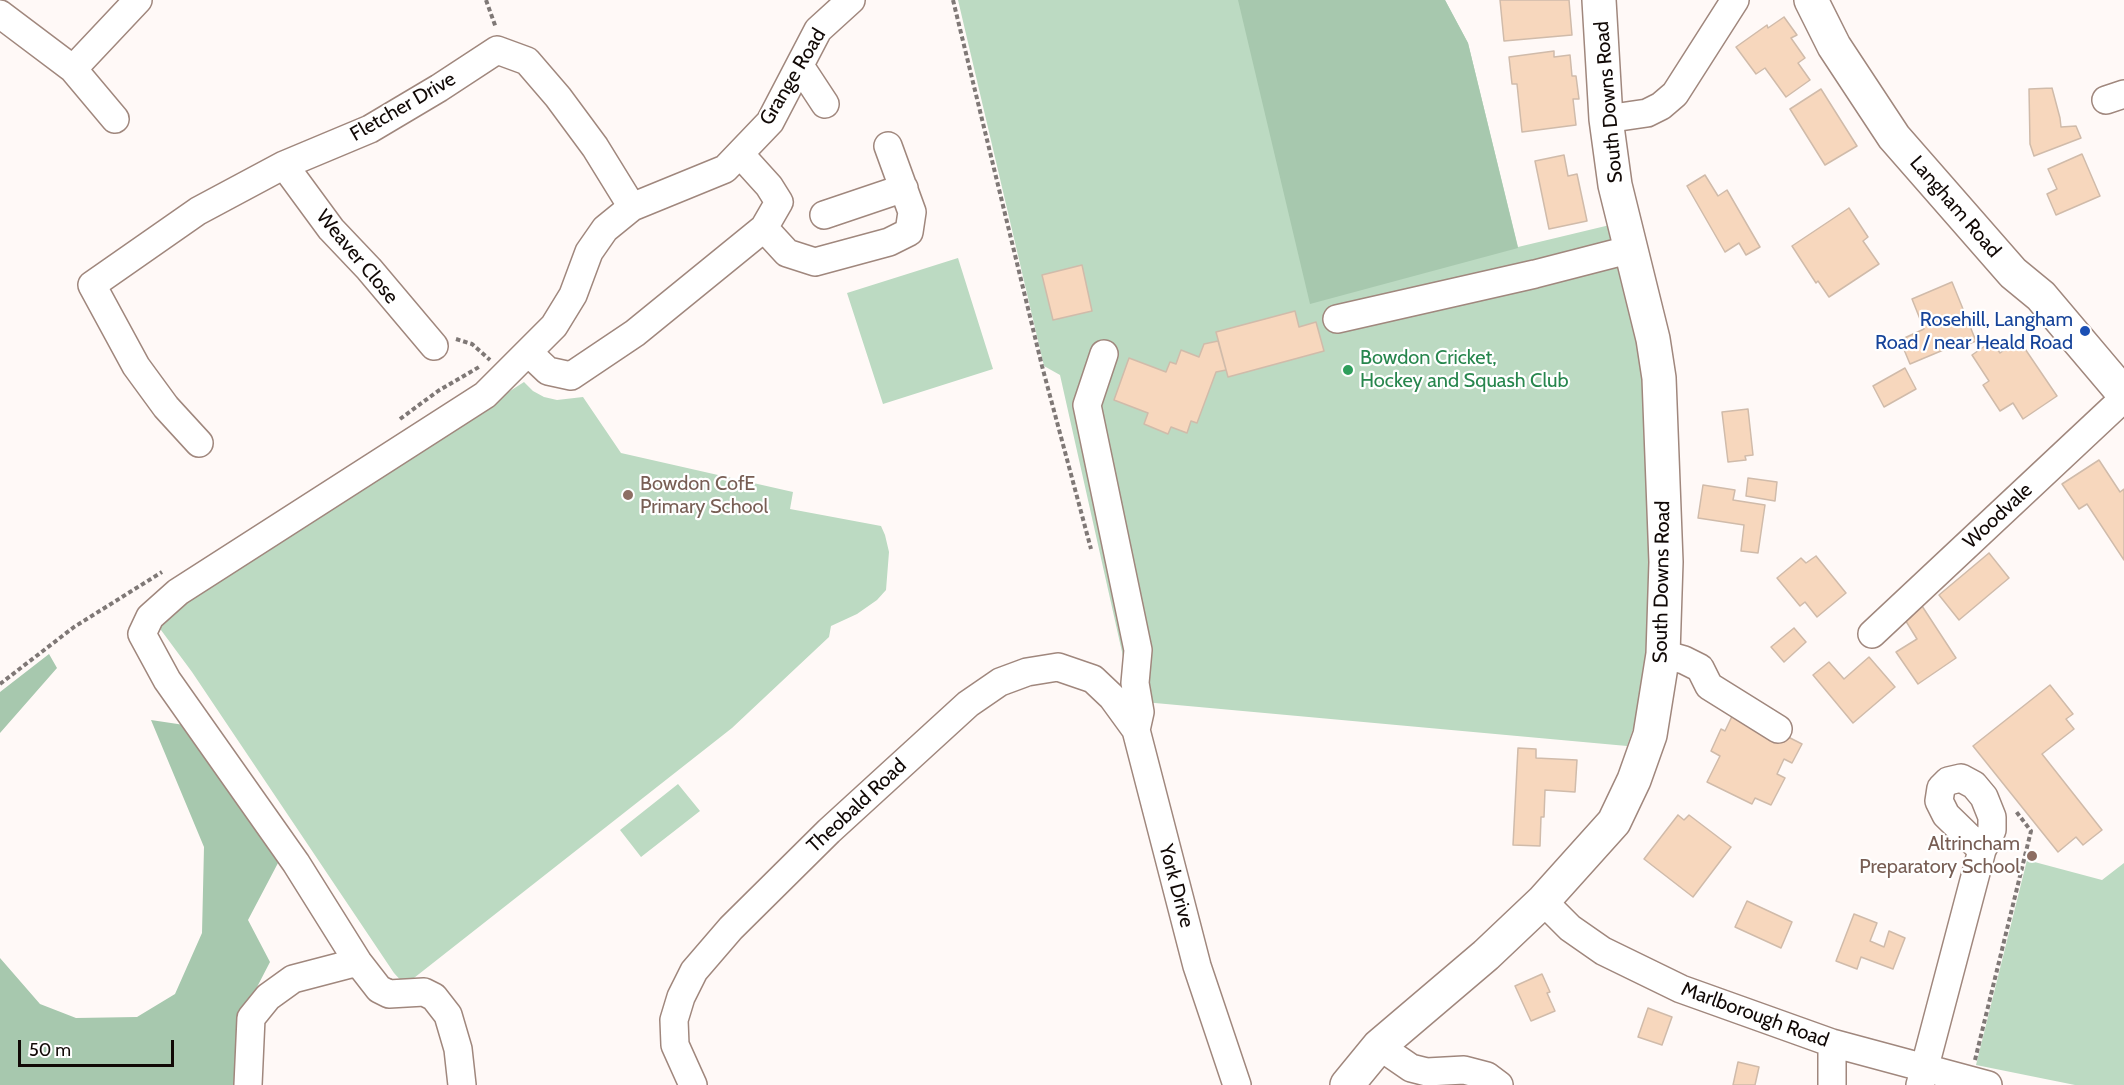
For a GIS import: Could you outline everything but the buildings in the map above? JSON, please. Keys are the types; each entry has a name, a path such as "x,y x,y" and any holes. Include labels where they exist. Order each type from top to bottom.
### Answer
{"main road":[{"name":"South Downs Road","path":"1347,1085 1379,1046 1544,901 1614,822 1634,780 1650,735 1663,654 1666,562 1659,378 1653,339 1615,185 1606,119 1599,0"},
{"name":"Langham Road","path":"1811,0 1834,46 1894,137 2013,273 2041,296 2124,396"}],"street":[{"path":"73,69 138,0"},
{"name":"Grange Road","path":"358,962 296,862 167,680 142,634 150,617 178,592 485,395 554,326 573,295 589,252 605,230 632,207 725,169 770,122 818,30 851,0"},
{"path":"1606,119 1647,113 1661,106 1675,94 1735,0"},
{"path":"0,14 73,69 115,118"},
{"path":"497,50 527,61 558,97 595,147 632,207"},
{"name":"Fletcher Drive","path":"199,443 166,407 136,366 92,285 198,211 284,165 370,129 497,50"},
{"path":"800,66 825,104"},
{"path":"764,228 787,253 815,262 889,242 909,232 912,212 888,146"},
{"path":"528,352 548,371 571,376 635,333 764,228 779,202 770,186 740,154"},
{"name":"Weaver Close","path":"284,165 331,229 369,269 434,346"},
{"path":"824,215 904,188"},
{"path":"1337,319 1535,274 1632,249"},
{"name":"York Drive","path":"1104,354 1087,405 1138,650 1135,683 1140,712 1136,730 1197,966 1237,1085"},
{"name":"Woodvale","path":"1872,634 2124,396"},
{"path":"1663,654 1684,660 1700,668 1709,686 1778,729"},
{"name":"Theobald Road","path":"693,1085 675,1045 674,1020 681,997 694,971 730,928 804,855 968,704 1000,682 1026,672 1058,667 1093,679 1112,697 1136,730"},
{"path":"1922,1077 1982,850"},
{"name":"Marlborough Road","path":"1544,901 1570,928 1603,951 1681,989 1922,1077 1978,1083"},
{"path":"248,1085 250,1018 268,997 292,980 358,962 379,988 389,994 424,992 434,997 448,1015 458,1050 462,1085"},
{"path":"1832,1043 1832,1085"},
{"path":"1379,1046 1412,1068 1427,1072 1464,1071 1487,1076 1499,1085"}],"path":[{"path":"486,0 496,28 497,50"},
{"path":"953,0 1042,366 1093,557"},
{"path":"434,346 458,339 472,344 493,363"},
{"path":"0,684 74,627 166,570"},
{"path":"1978,1083 2031,831 2011,806"}],"green space":[{"name":"Bowdon Cricket, Hockey and Squash Club","path":"958,0 1445,0 1468,43 1518,247 1614,224 1631,287 1646,397 1652,613 1638,715 1627,746 1133,701 1060,375 1044,366"},
{"path":"1238,0 1445,0 1468,43 1518,248 1310,304"},
{"path":"958,258 993,369 883,404 847,293"},
{"name":"Bowdon CofE Primary School","path":"524,382 544,397 557,400 583,397 621,453 793,492 790,509 881,526 889,552 886,590 877,600 857,614 831,626 829,637 732,728 405,985 394,973 192,672 158,626 189,598"},
{"path":"49,654 57,668 0,733 0,692"},
{"path":"151,720 191,726 278,863 248,920 270,962 242,1016 239,1085 0,1085 0,958 40,1004 76,1018 137,1017 175,994 202,933 204,847"},
{"path":"678,784 700,811 641,857 620,830"},
{"path":"2027,860 2102,880 2124,863 2124,1085 2075,1085 1976,1065"}],"place":[{"name":"Rosehill, Langham Road / near Heald Road","path":"2085,331"},
{"name":"Bowdon Cricket, Hockey and Squash Club","path":"1348,370"},
{"name":"Bowdon CofE Primary School","path":"628,495"},
{"name":"Altrincham Preparatory School","path":"2032,856"}]}
